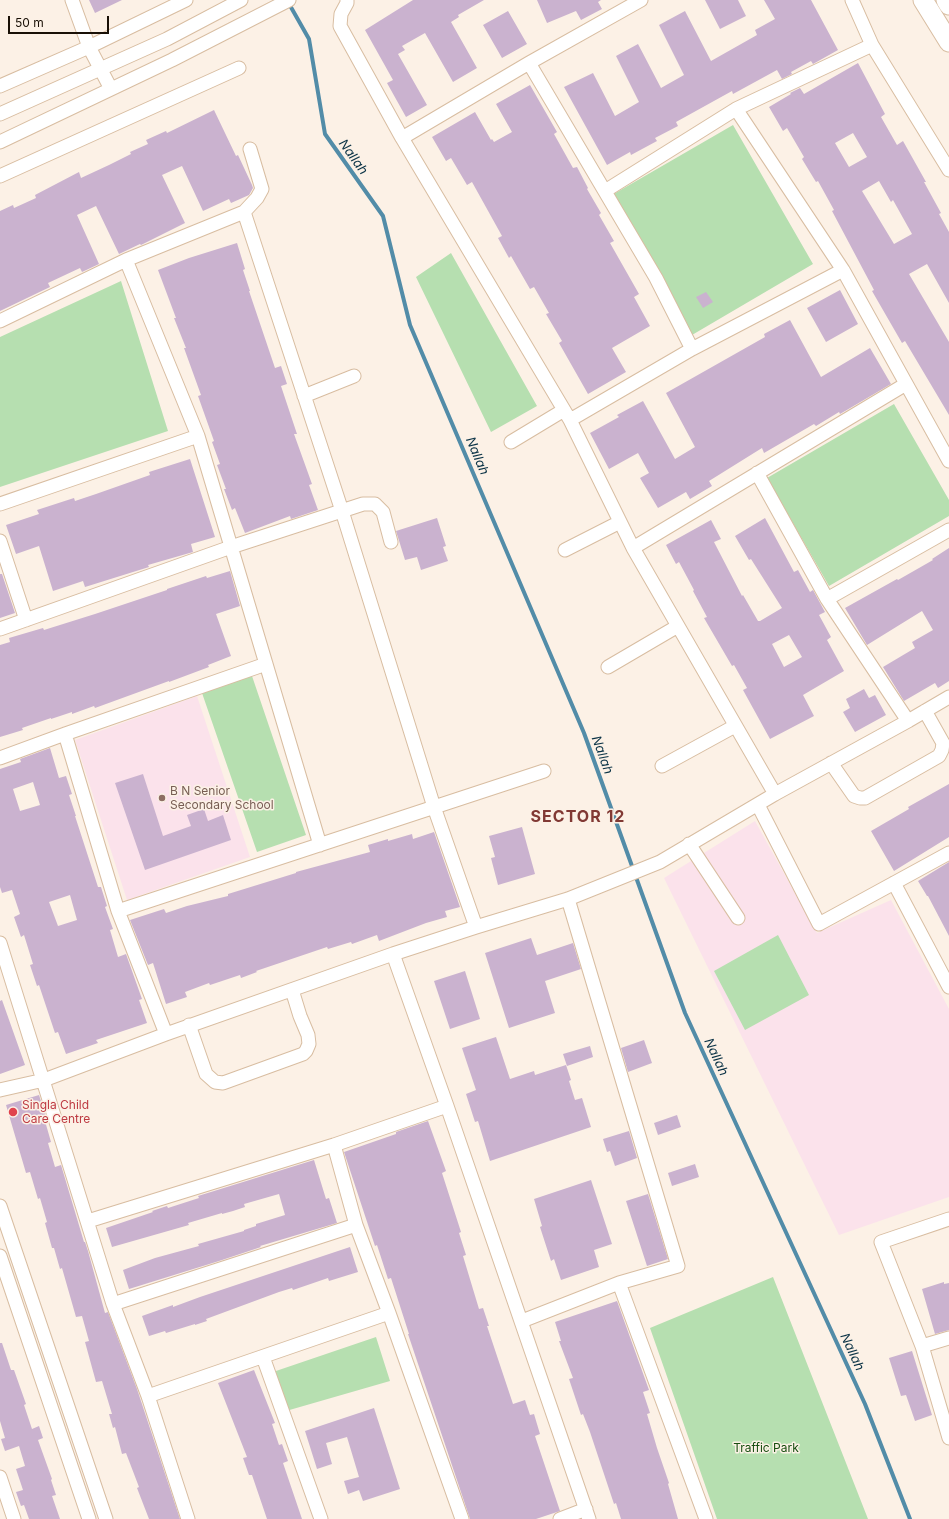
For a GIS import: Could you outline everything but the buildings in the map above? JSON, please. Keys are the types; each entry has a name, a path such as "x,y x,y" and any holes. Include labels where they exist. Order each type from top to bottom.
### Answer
{"highway":[{"path":"923,0 949,42"},
{"path":"946,0 949,5"}],"street":[{"path":"72,0 89,47 111,89"},
{"path":"0,86 89,47 186,0"},
{"path":"0,142 111,89 289,0"},
{"path":"402,138 529,63 641,0"},
{"path":"852,0 872,45 949,170"},
{"path":"349,1 341,14 340,26 402,138 567,415 633,548 775,794"},
{"path":"0,114 167,39 238,2"},
{"path":"605,191 736,109 872,45"},
{"path":"529,63 656,278 692,349"},
{"path":"0,176 239,68"},
{"path":"736,109 842,270 949,461"},
{"path":"0,321 126,260 244,212 257,198 262,189 250,149"},
{"path":"244,212 342,511 434,807 476,927"},
{"path":"126,260 198,436 320,845"},
{"path":"511,442 567,415 842,270"},
{"path":"304,396 354,376"},
{"path":"633,548 906,384"},
{"path":"0,504 198,436"},
{"path":"757,474 827,599 908,721"},
{"path":"0,629 231,547 363,504 375,504 383,512 391,542"},
{"path":"565,550 620,522"},
{"path":"827,599 949,530"},
{"path":"0,541 26,620"},
{"path":"608,667 678,626"},
{"path":"0,758 64,734 266,664"},
{"path":"0,1090 44,1080 189,1025 393,954 568,899 660,862 775,794 949,697"},
{"path":"831,763 854,796 865,798 939,756 943,743 925,711"},
{"path":"662,766 736,726"},
{"path":"64,734 118,911 166,1034"},
{"path":"118,911 544,771"},
{"path":"758,805 819,924 949,853"},
{"path":"689,844 738,918"},
{"path":"894,883 949,987"},
{"path":"522,1322 619,1283 678,1266 568,899"},
{"path":"0,943 113,1304 148,1396 188,1519"},
{"path":"393,954 522,1322 587,1514 560,1519"},
{"path":"189,1025 206,1074 215,1082 223,1083 303,1054 306,1050 309,1044 308,1035 292,990"},
{"path":"88,1221 334,1145 447,1106"},
{"path":"334,1145 356,1225 390,1313 462,1519"},
{"path":"0,1206 106,1519"},
{"path":"949,1219 880,1242 922,1346 949,1438"},
{"path":"113,1304 356,1225"},
{"path":"0,1256 89,1519"},
{"path":"619,1283 706,1519"},
{"path":"148,1396 390,1313"},
{"path":"922,1346 949,1338"},
{"path":"263,1357 321,1519"},
{"path":"0,1477 14,1519"}],"shaded area":[{"name":"B N Senior Secondary School","path":"197,696 250,857 127,900 75,740"},
{"path":"755,821 817,933 891,900 949,1009 949,1197 839,1235 664,878"}],"green space":[{"path":"733,125 813,264 692,335 612,195"},
{"path":"451,253 537,406 491,432 416,277"},
{"path":"121,281 168,431 0,487 0,337"},
{"path":"894,404 949,500 949,516 829,586 767,478"},
{"path":"252,676 306,835 257,852 202,693"},
{"path":"778,935 809,995 745,1030 714,971"},
{"name":"Traffic Park","path":"773,1277 868,1519 717,1519 650,1328"},
{"path":"376,1337 390,1381 286,1411 273,1372"}],"waterway":[{"name":"Nallah","path":"288,2 309,39 325,134 383,216 410,325 584,733 685,1013 865,1404 910,1519"}],"place":[{"name":"B N Senior Secondary School","path":"162,798"},
{"name":"Singla Child Care Centre","path":"13,1112"}],"district":[{"name":"SECTOR 12","path":"578,817"}]}
